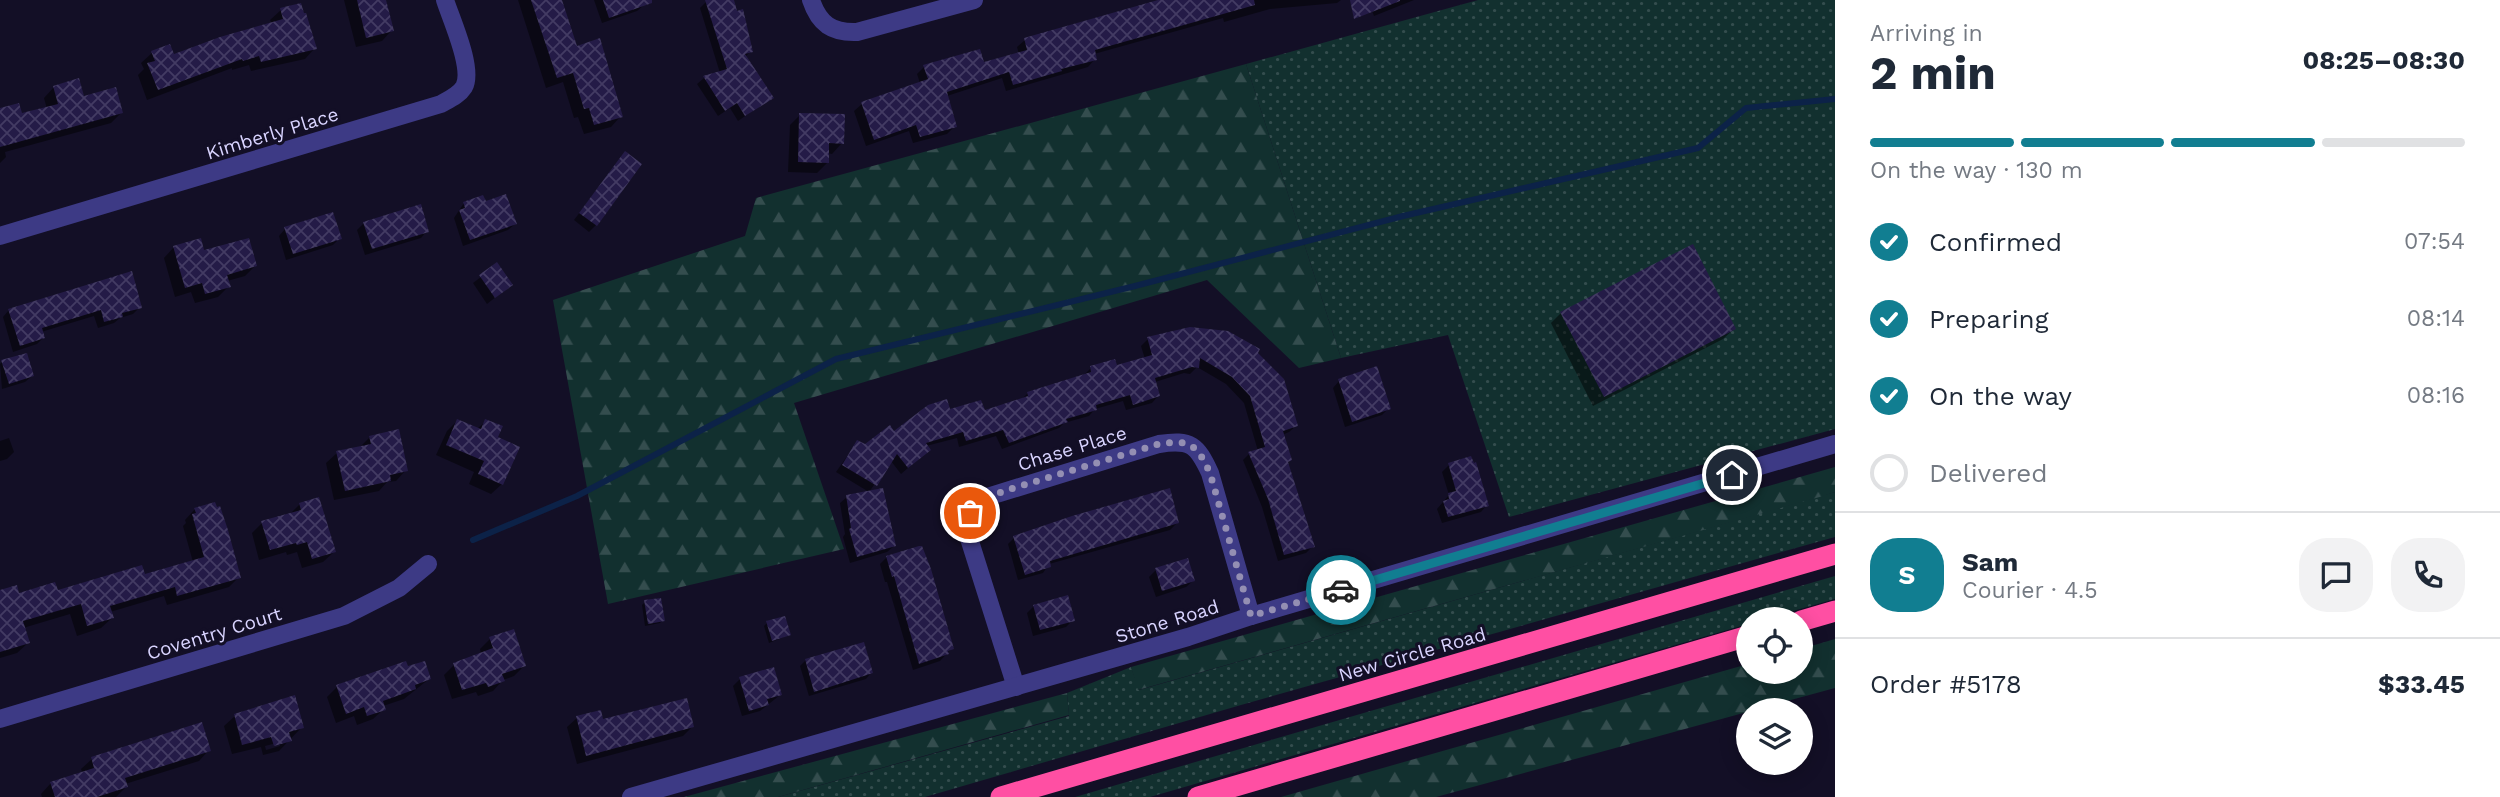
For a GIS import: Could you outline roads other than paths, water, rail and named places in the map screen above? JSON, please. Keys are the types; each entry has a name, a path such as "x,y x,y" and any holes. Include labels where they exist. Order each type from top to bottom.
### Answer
{"highway":[{"name":"New Circle Road","path":"1002,797 1835,554"},
{"path":"1813,617 1835,611"},
{"path":"1198,797 1736,640"}],"street":[{"name":"Kimberly Place","path":"0,236 442,104 462,89 467,74 445,0"},
{"path":"811,0 826,25 832,30 846,33 974,0"},
{"name":"Chase Place","path":"1016,687 967,525 970,513 977,503 1017,487 1159,444 1176,441 1196,447 1210,473 1251,616"},
{"name":"Stone Road","path":"631,797 1188,638 1251,616 1835,444"},
{"name":"Coventry Court","path":"0,719 344,616 400,588 428,564"}],"waterway":[{"path":"473,540 577,496 836,359 1135,286 1403,216 1698,148 1746,108 1835,99"}]}
